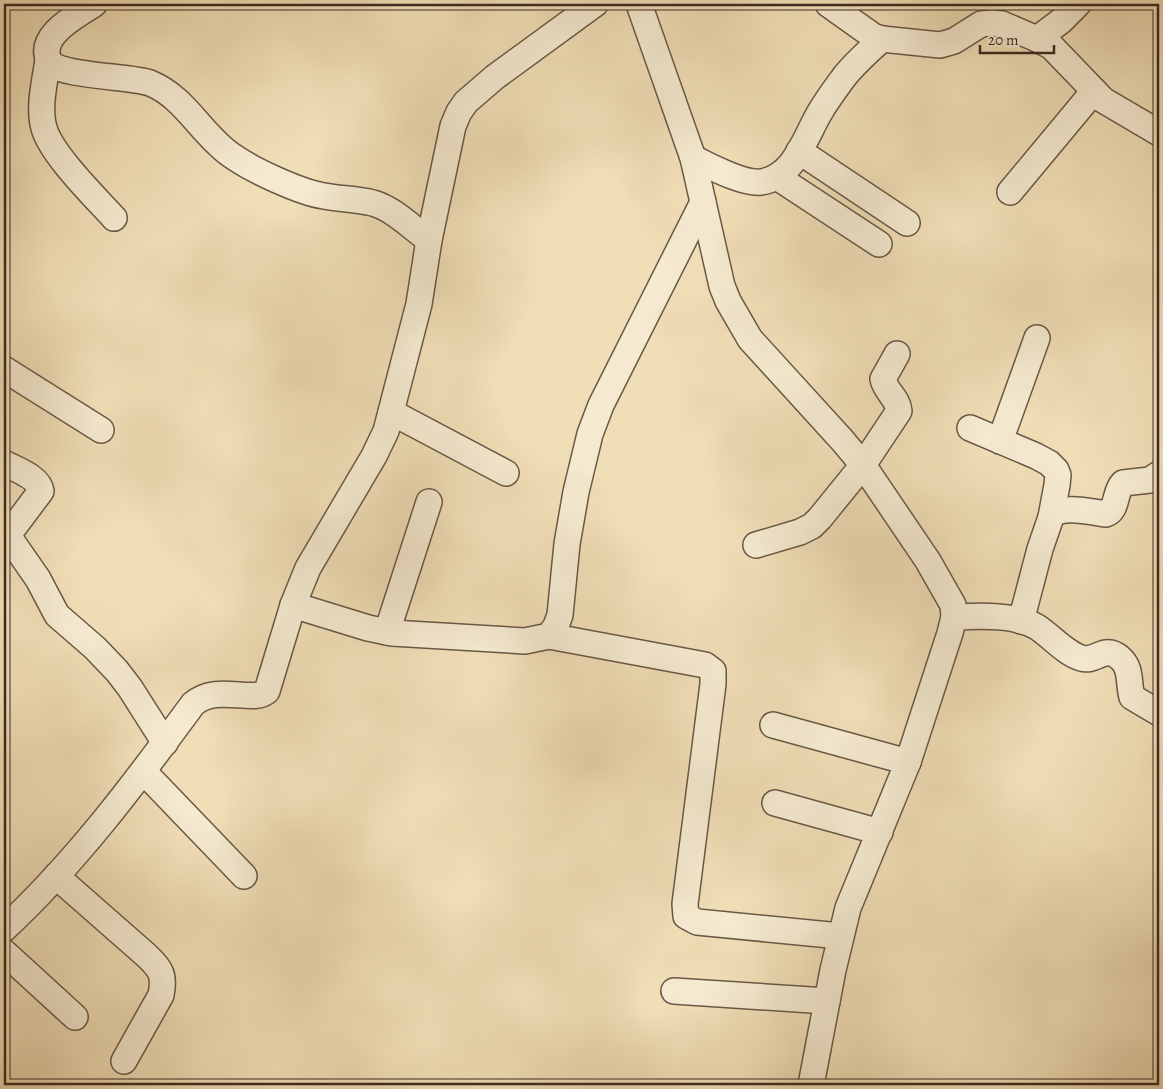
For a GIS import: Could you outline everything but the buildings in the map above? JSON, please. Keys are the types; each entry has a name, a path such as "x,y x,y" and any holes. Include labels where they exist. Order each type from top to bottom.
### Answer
{"street":[{"path":"94,4 64,25 51,37 47,50 48,60 42,112 44,128 50,144 114,218"},
{"path":"4,929 56,876 128,793 193,704 202,696 265,694 293,605 315,554 374,456 386,431 419,304 429,240 438,206 453,126 459,112 466,102 495,77 595,4"},
{"path":"639,4 693,158 722,286 728,302 747,334 863,465 928,561 953,605 954,617 950,634 908,762 848,908 840,936 811,1085"},
{"path":"828,4 873,36 882,39 940,45 954,41 981,24 992,22 1002,24 1052,47 1094,91 1116,108 1159,133"},
{"path":"1037,39 1061,21 1078,4"},
{"path":"693,158 754,182 776,177 792,164 820,112 846,75 882,39"},
{"path":"48,60 53,66 64,71 136,79 160,88 183,105 203,130 232,156 269,175 309,192 373,203 384,208 429,240"},
{"path":"1010,192 1094,91"},
{"path":"799,151 907,223"},
{"path":"776,177 879,244"},
{"path":"549,636 556,626 560,615 568,536 590,434 601,405 703,202"},
{"path":"1000,441 1037,338"},
{"path":"756,545 800,532 812,526 863,465 899,410 898,403 884,384 883,379 897,354"},
{"path":"4,369 101,430"},
{"path":"391,412 506,473"},
{"path":"970,428 1049,463 1058,475 1051,517 1020,621"},
{"path":"4,463 35,480 40,485 41,491 6,533 38,579 57,615 96,648 117,671 165,743"},
{"path":"1051,517 1059,510 1106,514 1114,508 1116,492 1122,483 1150,480 1159,474"},
{"path":"387,632 429,502"},
{"path":"293,605 387,632 416,636 525,641 549,636 705,665 713,671 713,684 685,904 686,916 697,922 840,936"},
{"path":"954,617 987,616 1020,621 1036,626 1078,657 1090,659 1109,652 1119,656 1129,672 1132,697 1159,713"},
{"path":"773,725 908,762"},
{"path":"144,772 244,876"},
{"path":"775,803 880,832"},
{"path":"56,876 146,955 158,967 162,976 161,995 124,1061"},
{"path":"4,952 75,1017"},
{"path":"674,991 827,1001"}]}
